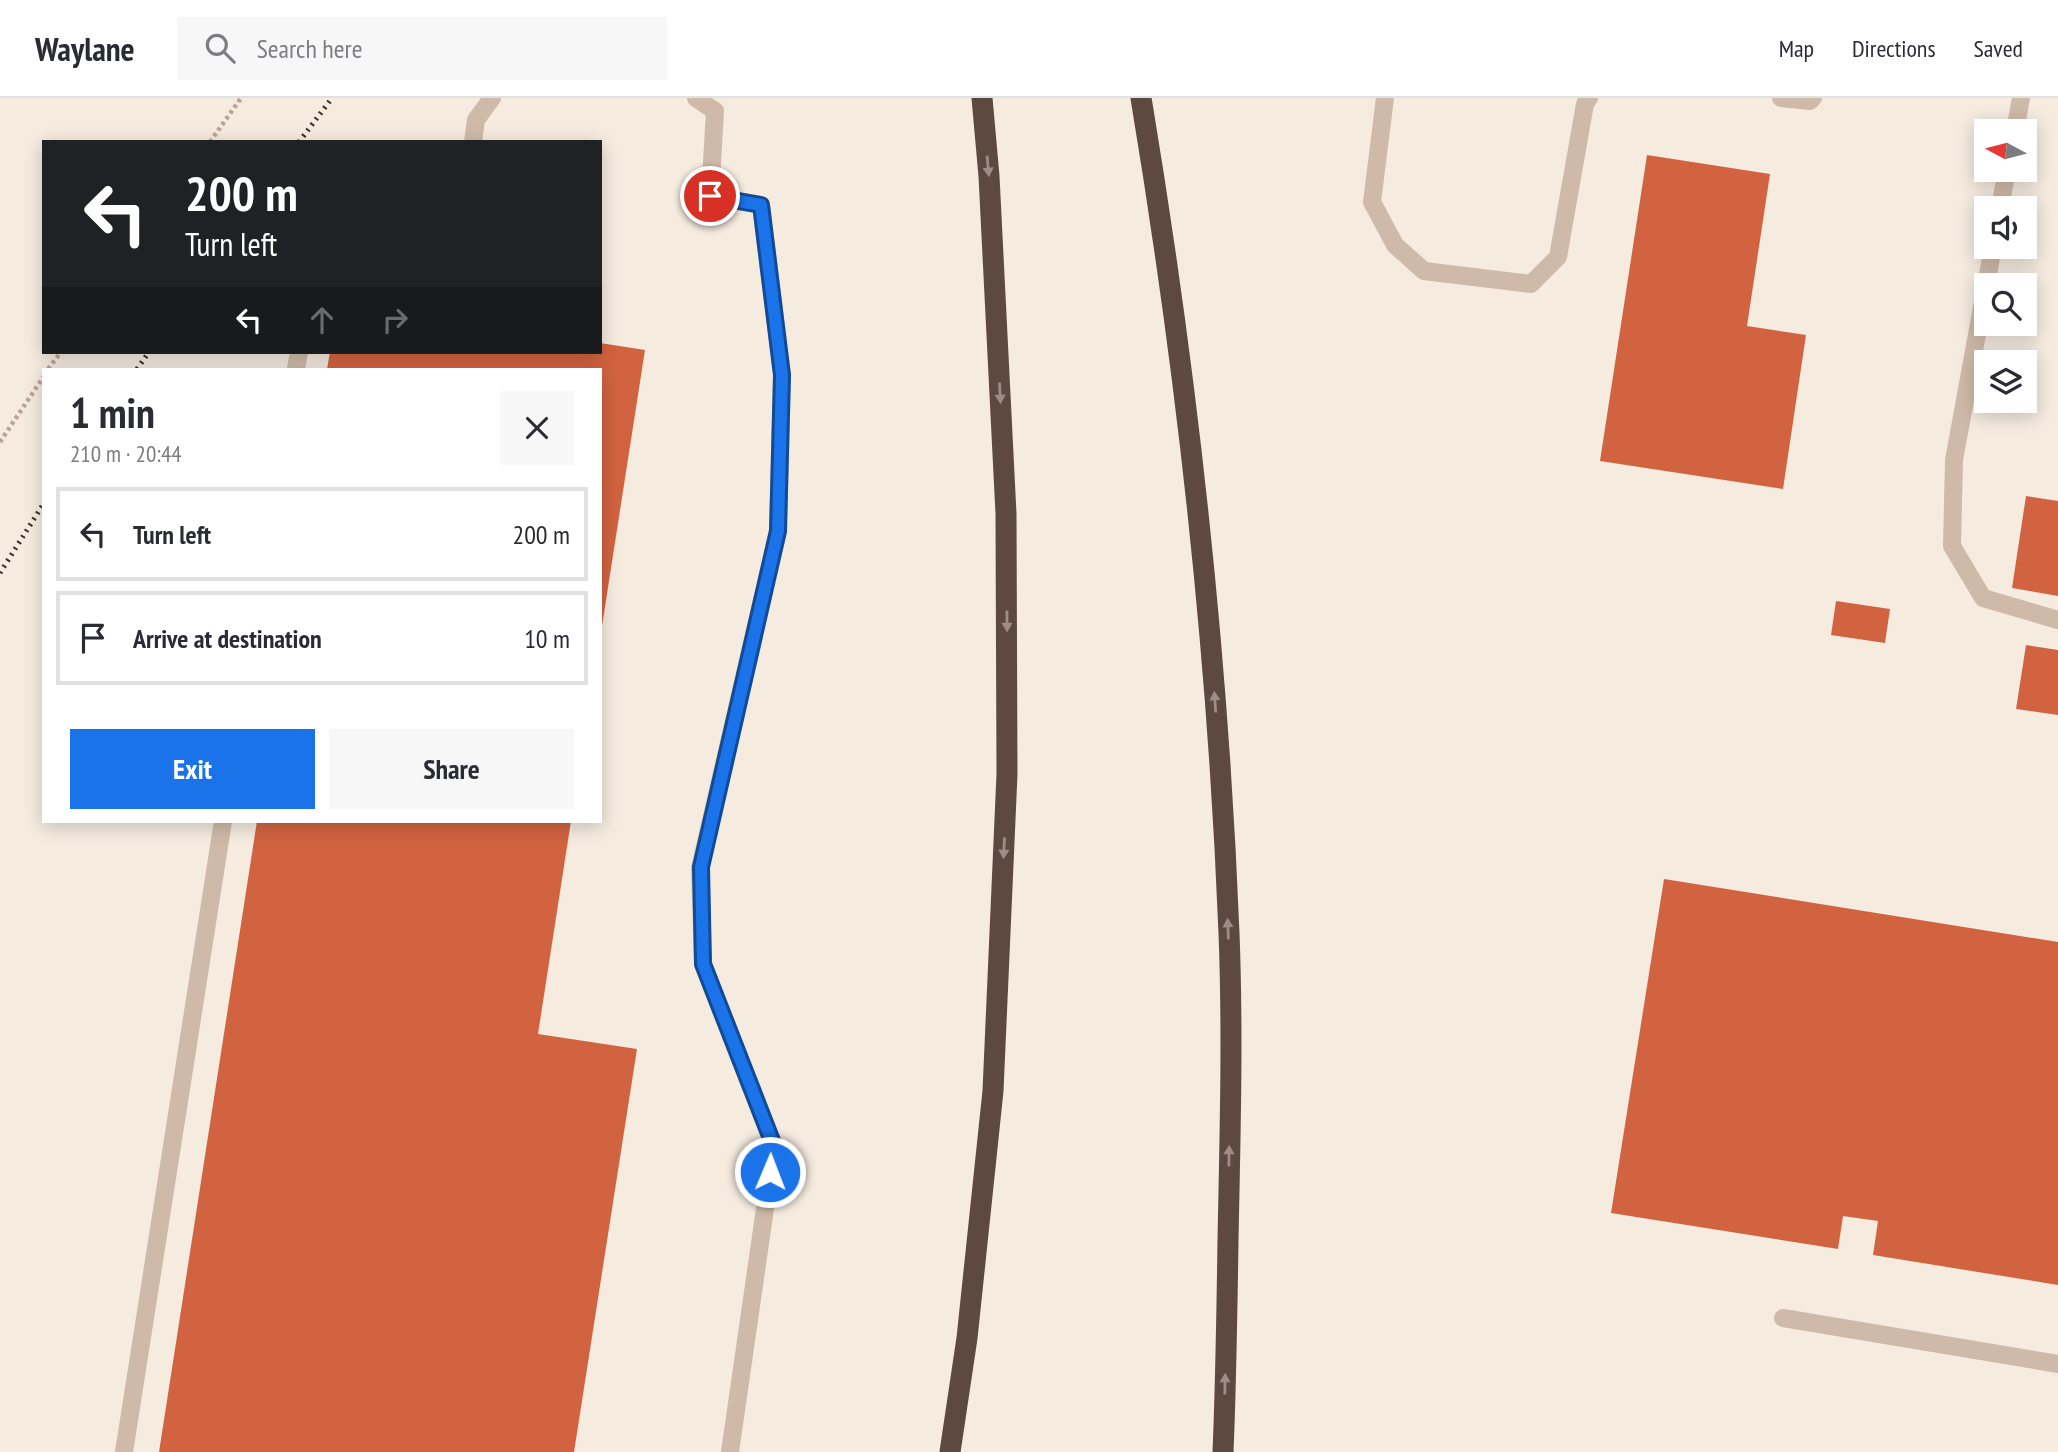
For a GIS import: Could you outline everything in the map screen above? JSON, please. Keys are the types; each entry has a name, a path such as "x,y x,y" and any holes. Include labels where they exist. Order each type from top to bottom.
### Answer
{"highway":[{"path":"950,1452 967,1338 993,1091 1007,774 1006,514 989,176 982,98"},
{"path":"1141,98 1159,202 1188,438 1214,679 1222,801 1229,937 1230,1111 1223,1452"}],"lane":[{"path":"473,140 476,120 492,98"},
{"path":"696,98 715,111 710,196 761,205 782,375 778,531 701,867 703,964 774,1146 730,1452"},
{"path":"1385,98 1373,202 1395,245 1424,271 1531,284 1558,257 1585,104 1589,98"},
{"path":"1781,98 1810,101 1813,98"},
{"path":"2017,119 2021,98"},
{"path":"1991,259 1954,460 1952,546 1983,598 2058,620"},
{"path":"124,1452 223,823"},
{"path":"1783,1318 2058,1364"}],"path":[{"path":"211,140 241,98"},
{"path":"49,368 59,354"},
{"path":"0,442 42,379"}],"building":[{"path":"1647,155 1770,174 1747,326 1806,335 1783,489 1600,461"},
{"path":"602,343 645,350 602,626 602,368 327,368 330,354 602,354"},
{"path":"2026,496 2058,501 2058,596 2012,588"},
{"path":"1836,601 1890,609 1885,643 1831,635"},
{"path":"2026,645 2058,650 2058,715 2016,709"},
{"path":"257,823 571,823 538,1034 637,1049 574,1452 159,1452"},
{"path":"1664,879 2058,942 2058,1285 1873,1255 1878,1221 1843,1216 1838,1249 1611,1213"}],"railway":[{"path":"300,140 332,98"},
{"path":"138,368 148,354"},
{"path":"0,573 42,506"}],"route":[{"path":"710,196 761,205 782,375 778,531 701,867 703,964 774,1146 770,1172"}]}
